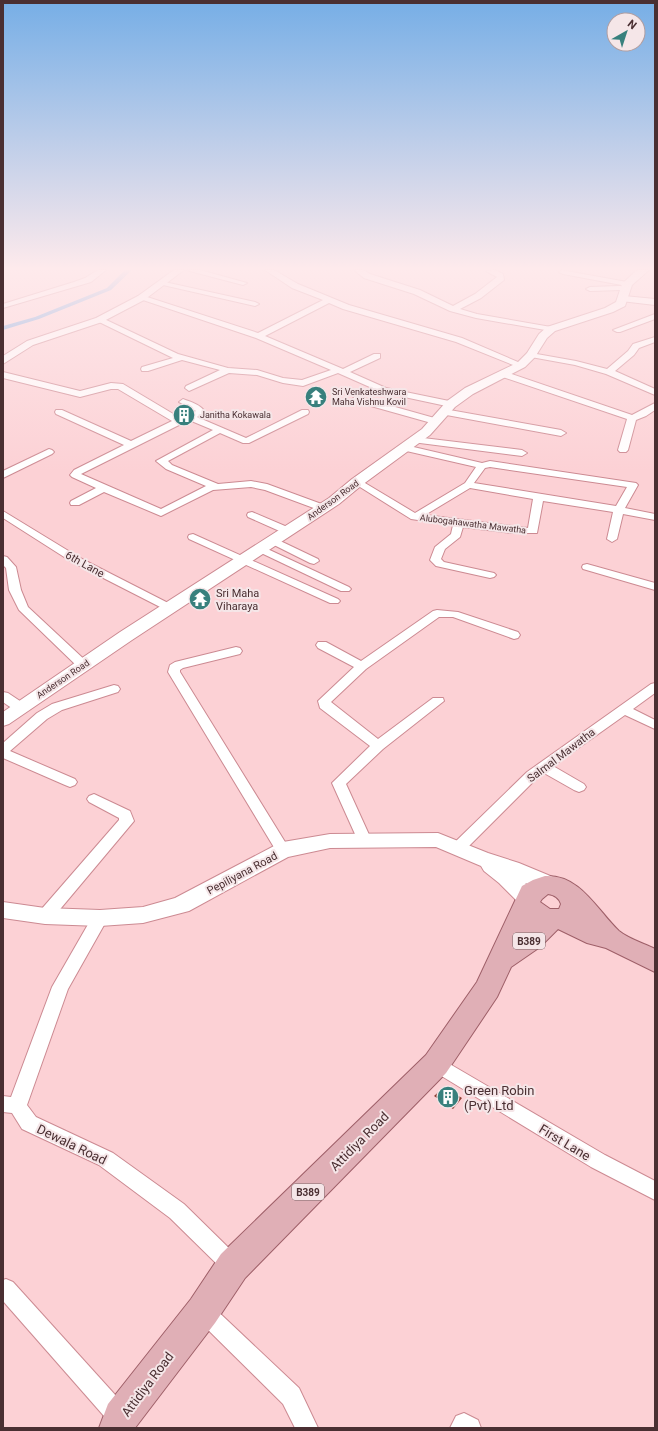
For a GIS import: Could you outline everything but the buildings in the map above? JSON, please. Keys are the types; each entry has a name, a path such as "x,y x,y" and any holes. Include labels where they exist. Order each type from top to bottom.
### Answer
{"main road":[{"name":"Anderson Road","path":"3,720 83,665 242,560 288,532 349,490 356,482 426,432 444,413 469,391 521,365 531,355 543,337"},
{"name":"Pepiliyana Road","path":"3,910 45,916 100,918 143,915 181,905 283,850 330,841 364,839 438,840 480,858"},
{"path":"480,858 512,868 562,891 611,939"},
{"path":"480,858 506,877 528,902 534,912 544,918 556,919 596,936 611,939 655,961"},
{"path":"528,902 531,893 544,886 562,891 574,904 568,916 556,919"},
{"name":"B389","path":"502,959 520,916 528,902"},
{"name":"B389","path":"502,959 530,940 556,919"},
{"name":"Attidiya Road","path":"119,1423 203,1311 233,1266 436,1064 487,989 502,959"}],"street":[{"path":"3,361 30,343 49,337"},
{"path":"135,337 181,358 228,370 257,373 283,380 304,383 341,371 377,356"},
{"path":"261,337 390,392 444,413"},
{"path":"448,337 521,365"},
{"path":"610,372 631,353 636,346 655,339"},
{"path":"531,355 576,363 610,372 655,392"},
{"path":"145,369 181,358"},
{"path":"189,388 228,370"},
{"path":"503,374 632,418 643,414 655,406"},
{"path":"3,375 80,394 111,386 120,386 179,421"},
{"path":"356,399 561,433"},
{"path":"183,402 199,409 201,412 179,421 76,472 75,475 161,513 164,513 202,490 215,486 251,484 268,486 323,508"},
{"path":"59,412 132,445"},
{"path":"189,417 243,440 250,440 305,412"},
{"path":"643,414 655,418"},
{"path":"623,450 632,418"},
{"path":"215,486 169,467 161,461 220,430"},
{"path":"410,444 522,453"},
{"path":"410,444 486,465 633,485 619,510 612,539"},
{"path":"3,475 49,452"},
{"path":"415,517 468,485 486,465"},
{"name":"Alubogahawatha Mawatha","path":"356,482 415,517 512,530 533,531 538,497"},
{"path":"468,485 655,517"},
{"path":"75,503 104,488"},
{"name":"6th Lane","path":"3,514 76,560 170,608"},
{"path":"252,515 288,532"},
{"path":"459,523 456,535 440,548 435,560 440,564 490,575"},
{"path":"193,537 334,601"},
{"path":"274,541 314,561"},
{"path":"261,549 346,589"},
{"path":"3,559 11,567 15,590 23,608 83,665"},
{"path":"587,567 655,587"},
{"path":"378,746 325,705 324,701 362,666 437,613 454,614 514,636"},
{"path":"322,645 362,666"},
{"path":"236,651 179,665 174,668 174,672 283,850"},
{"name":"Salmal Mawatha","path":"458,848 532,775 655,686"},
{"path":"3,750 42,716 57,707 114,689"},
{"path":"3,696 21,708"},
{"path":"364,839 338,783 378,746 438,701"},
{"path":"623,709 655,725"},
{"path":"3,753 70,782"},
{"path":"544,767 579,786"},
{"path":"45,916 127,821 125,815 94,799"},
{"name":"Dewala Road","path":"100,918 60,987 10,1105 29,1123 106,1159 177,1211 233,1266"},
{"name":"First Lane","path":"436,1064 598,1161 655,1191"},
{"path":"6,1289 119,1423"},
{"path":"203,1311 291,1396 308,1428"},
{"path":"461,1428 464,1424 470,1428"}],"place":[{"name":"Sri Venkateshwara Maha Vishnu Kovil","path":"316,397"},
{"name":"Janitha Kokawala","path":"184,415"},
{"name":"Sri Maha Viharaya","path":"200,599"},
{"name":"Green Robin (Pvt) Ltd","path":"448,1097"}]}
